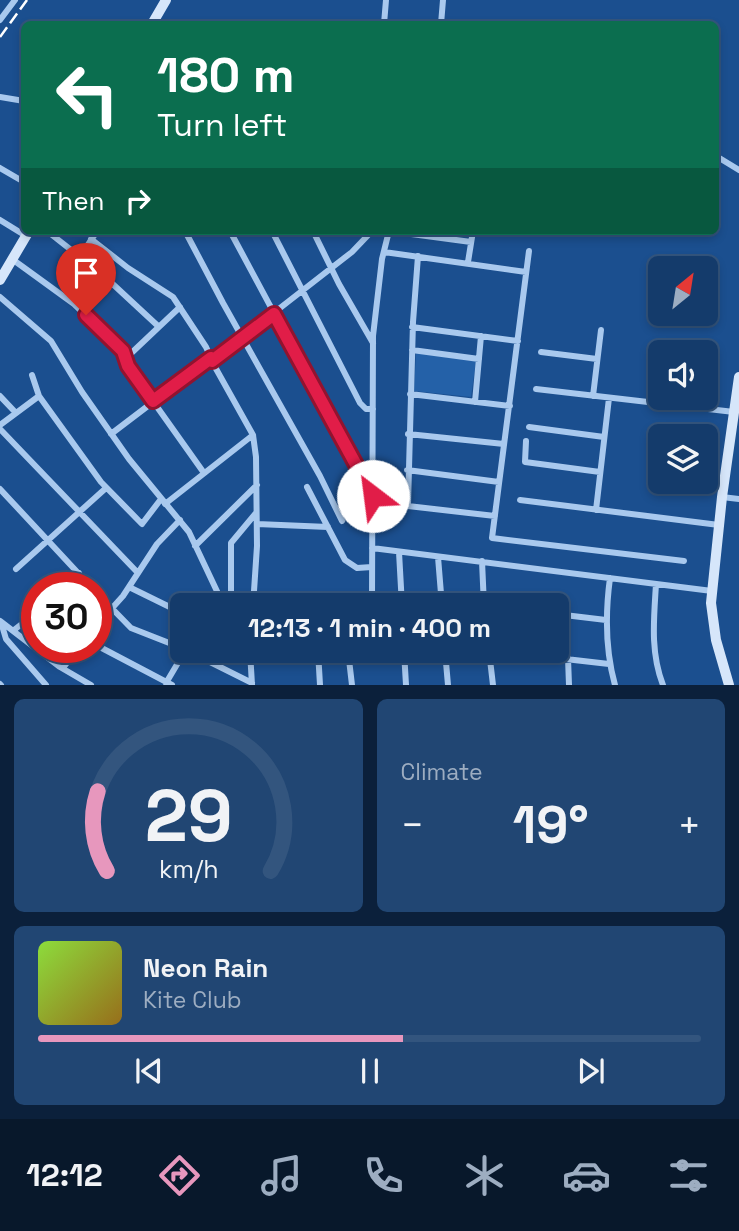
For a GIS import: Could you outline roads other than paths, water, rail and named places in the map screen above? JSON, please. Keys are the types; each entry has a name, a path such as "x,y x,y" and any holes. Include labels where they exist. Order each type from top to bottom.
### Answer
{"street":[{"path":"0,20 15,0"},
{"path":"154,21 166,0"},
{"path":"441,21 443,0"},
{"path":"384,21 385,1"},
{"path":"0,97 21,100"},
{"path":"719,158 739,170"},
{"path":"0,168 21,180"},
{"path":"0,220 21,230"},
{"path":"2,273 27,235"},
{"path":"52,235 158,326"},
{"path":"80,257 94,235"},
{"path":"187,235 342,521"},
{"path":"232,235 373,499"},
{"path":"274,235 360,402 366,409 373,409"},
{"path":"315,235 363,329 374,344"},
{"path":"111,433 243,339 352,252 368,235"},
{"path":"372,593 374,344 388,235"},
{"path":"419,235 471,242"},
{"path":"468,262 472,235"},
{"path":"91,239 173,298 253,435 257,485 254,593"},
{"path":"529,251 492,538 684,561"},
{"path":"384,252 526,272"},
{"path":"408,505 412,327 418,256"},
{"path":"12,259 74,304 123,351 124,360 204,473"},
{"path":"0,297 51,341 111,433 163,502 180,520 218,593"},
{"path":"124,360 180,307"},
{"path":"412,327 517,341"},
{"path":"593,396 601,330"},
{"path":"475,402 481,336"},
{"path":"412,350 479,359"},
{"path":"541,352 597,359"},
{"path":"32,375 39,396 106,488 142,524 163,502 253,435"},
{"path":"729,685 716,640 711,603 722,497 739,377"},
{"path":"536,389 734,412"},
{"path":"410,394 510,407"},
{"path":"0,396 16,413"},
{"path":"39,396 0,427 138,573"},
{"path":"596,510 609,398"},
{"path":"529,427 604,437"},
{"path":"408,434 503,444"},
{"path":"526,441 525,462 600,472"},
{"path":"407,470 499,482"},
{"path":"195,546 257,485"},
{"path":"307,487 349,565 357,568 372,567"},
{"path":"16,569 106,488"},
{"path":"0,489 78,572"},
{"path":"722,497 739,499"},
{"path":"373,499 495,516"},
{"path":"520,500 719,525"},
{"path":"231,593 231,543 257,512"},
{"path":"170,644 140,633 119,618 112,609 157,544 180,520"},
{"path":"257,524 328,527"},
{"path":"372,548 712,591"},
{"path":"399,552 401,593"},
{"path":"438,557 441,593"},
{"path":"482,561 483,593"},
{"path":"610,578 606,620 609,664 615,685"},
{"path":"656,584 654,651 663,685"},
{"path":"129,587 170,607"},
{"path":"569,616 606,620"},
{"path":"0,621 63,668 91,685"},
{"path":"0,621 6,639 46,685"},
{"path":"14,630 21,625"},
{"path":"112,654 168,684 178,663"},
{"path":"569,658 609,664"},
{"path":"63,668 67,663"},
{"path":"211,663 252,684"},
{"path":"251,663 252,684"},
{"path":"319,663 320,685"},
{"path":"349,663 352,685"},
{"path":"405,663 406,685"},
{"path":"446,663 448,685"},
{"path":"490,663 493,685"},
{"path":"568,663 569,685"}],"railway":[{"path":"0,37 27,0"}]}
